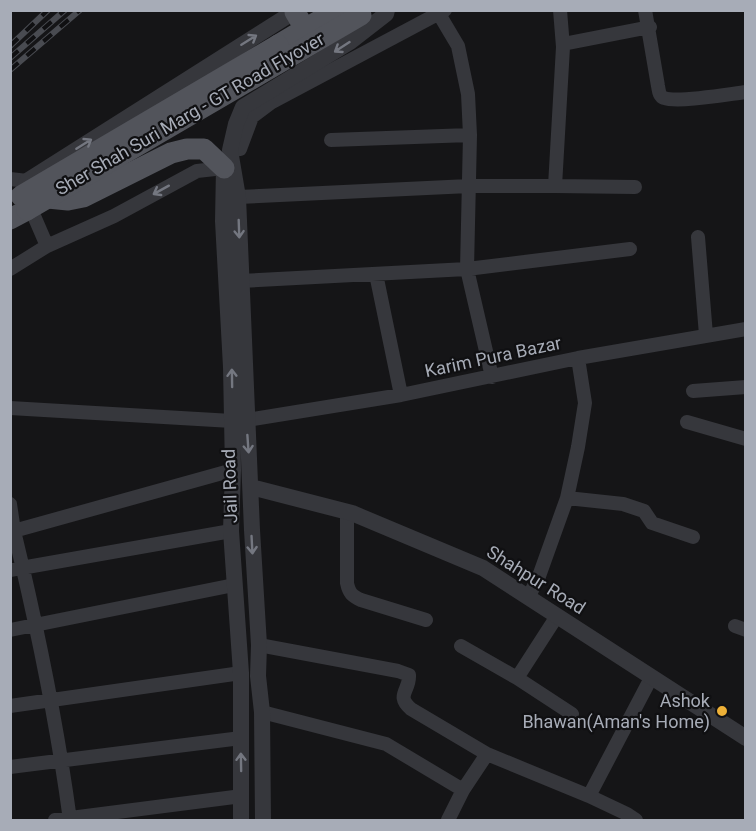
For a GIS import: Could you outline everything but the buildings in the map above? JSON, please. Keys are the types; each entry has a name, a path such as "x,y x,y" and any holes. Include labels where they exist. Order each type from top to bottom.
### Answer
{"main road":[{"name":"Sher Shah Suri Marg - GT Road Flyover","path":"18,188 299,17 337,10"},
{"name":"Sher Shah Suri Marg - GT Road Flyover","path":"10,219 370,10"},
{"path":"48,198 68,200 83,197 171,153 187,149 204,149 222,158"}],"street":[{"path":"222,158 243,107 350,42 386,14 387,10"},
{"path":"555,186 563,44 560,10"},
{"path":"645,10 650,27 658,86 663,98 685,99 746,92"},
{"path":"10,269 47,246 114,216 240,149 252,117 267,105 442,12 458,46 464,65 468,93 470,186 467,269 492,377"},
{"path":"563,44 650,27"},
{"path":"331,140 470,135"},
{"name":"Jail Road","path":"222,158 238,197 239,420 233,470 231,531 240,673 242,820"},
{"name":"Jail Road","path":"222,158 231,367 251,487 259,645 258,676 262,712 263,820"},
{"path":"238,197 470,186 635,187"},
{"path":"18,188 47,246"},
{"path":"698,237 706,335"},
{"path":"240,281 467,269 630,249"},
{"path":"376,274 400,395"},
{"name":"Karim Pura Bazar","path":"10,408 239,420 400,395 578,358 746,329"},
{"path":"528,597 538,579 567,498 578,447 585,403 578,358"},
{"path":"693,391 746,387"},
{"path":"687,422 746,439"},
{"path":"12,532 233,470"},
{"name":"Shahpur Road","path":"251,487 347,512 483,568 746,738"},
{"path":"567,498 623,504 644,511 652,523 693,537"},
{"path":"10,504 17,568 34,626 62,761 65,820 242,796"},
{"path":"347,512 349,592 353,597 426,621"},
{"path":"17,568 231,531"},
{"path":"10,630 234,585"},
{"path":"517,678 557,616"},
{"path":"259,645 408,674 410,678 404,702 411,709 488,754 588,796 629,818"},
{"path":"461,646 517,678 572,714"},
{"path":"10,706 240,673"},
{"path":"588,796 651,678"},
{"path":"262,712 386,744 463,790"},
{"path":"10,767 241,738"},
{"path":"448,820 463,790 488,754"}],"railway":[{"path":"10,46 48,10"},
{"path":"10,58 65,10"},
{"path":"10,70 80,10"}],"place":[{"name":"Ashok Bhawan(Aman's Home)","path":"722,711"}]}
